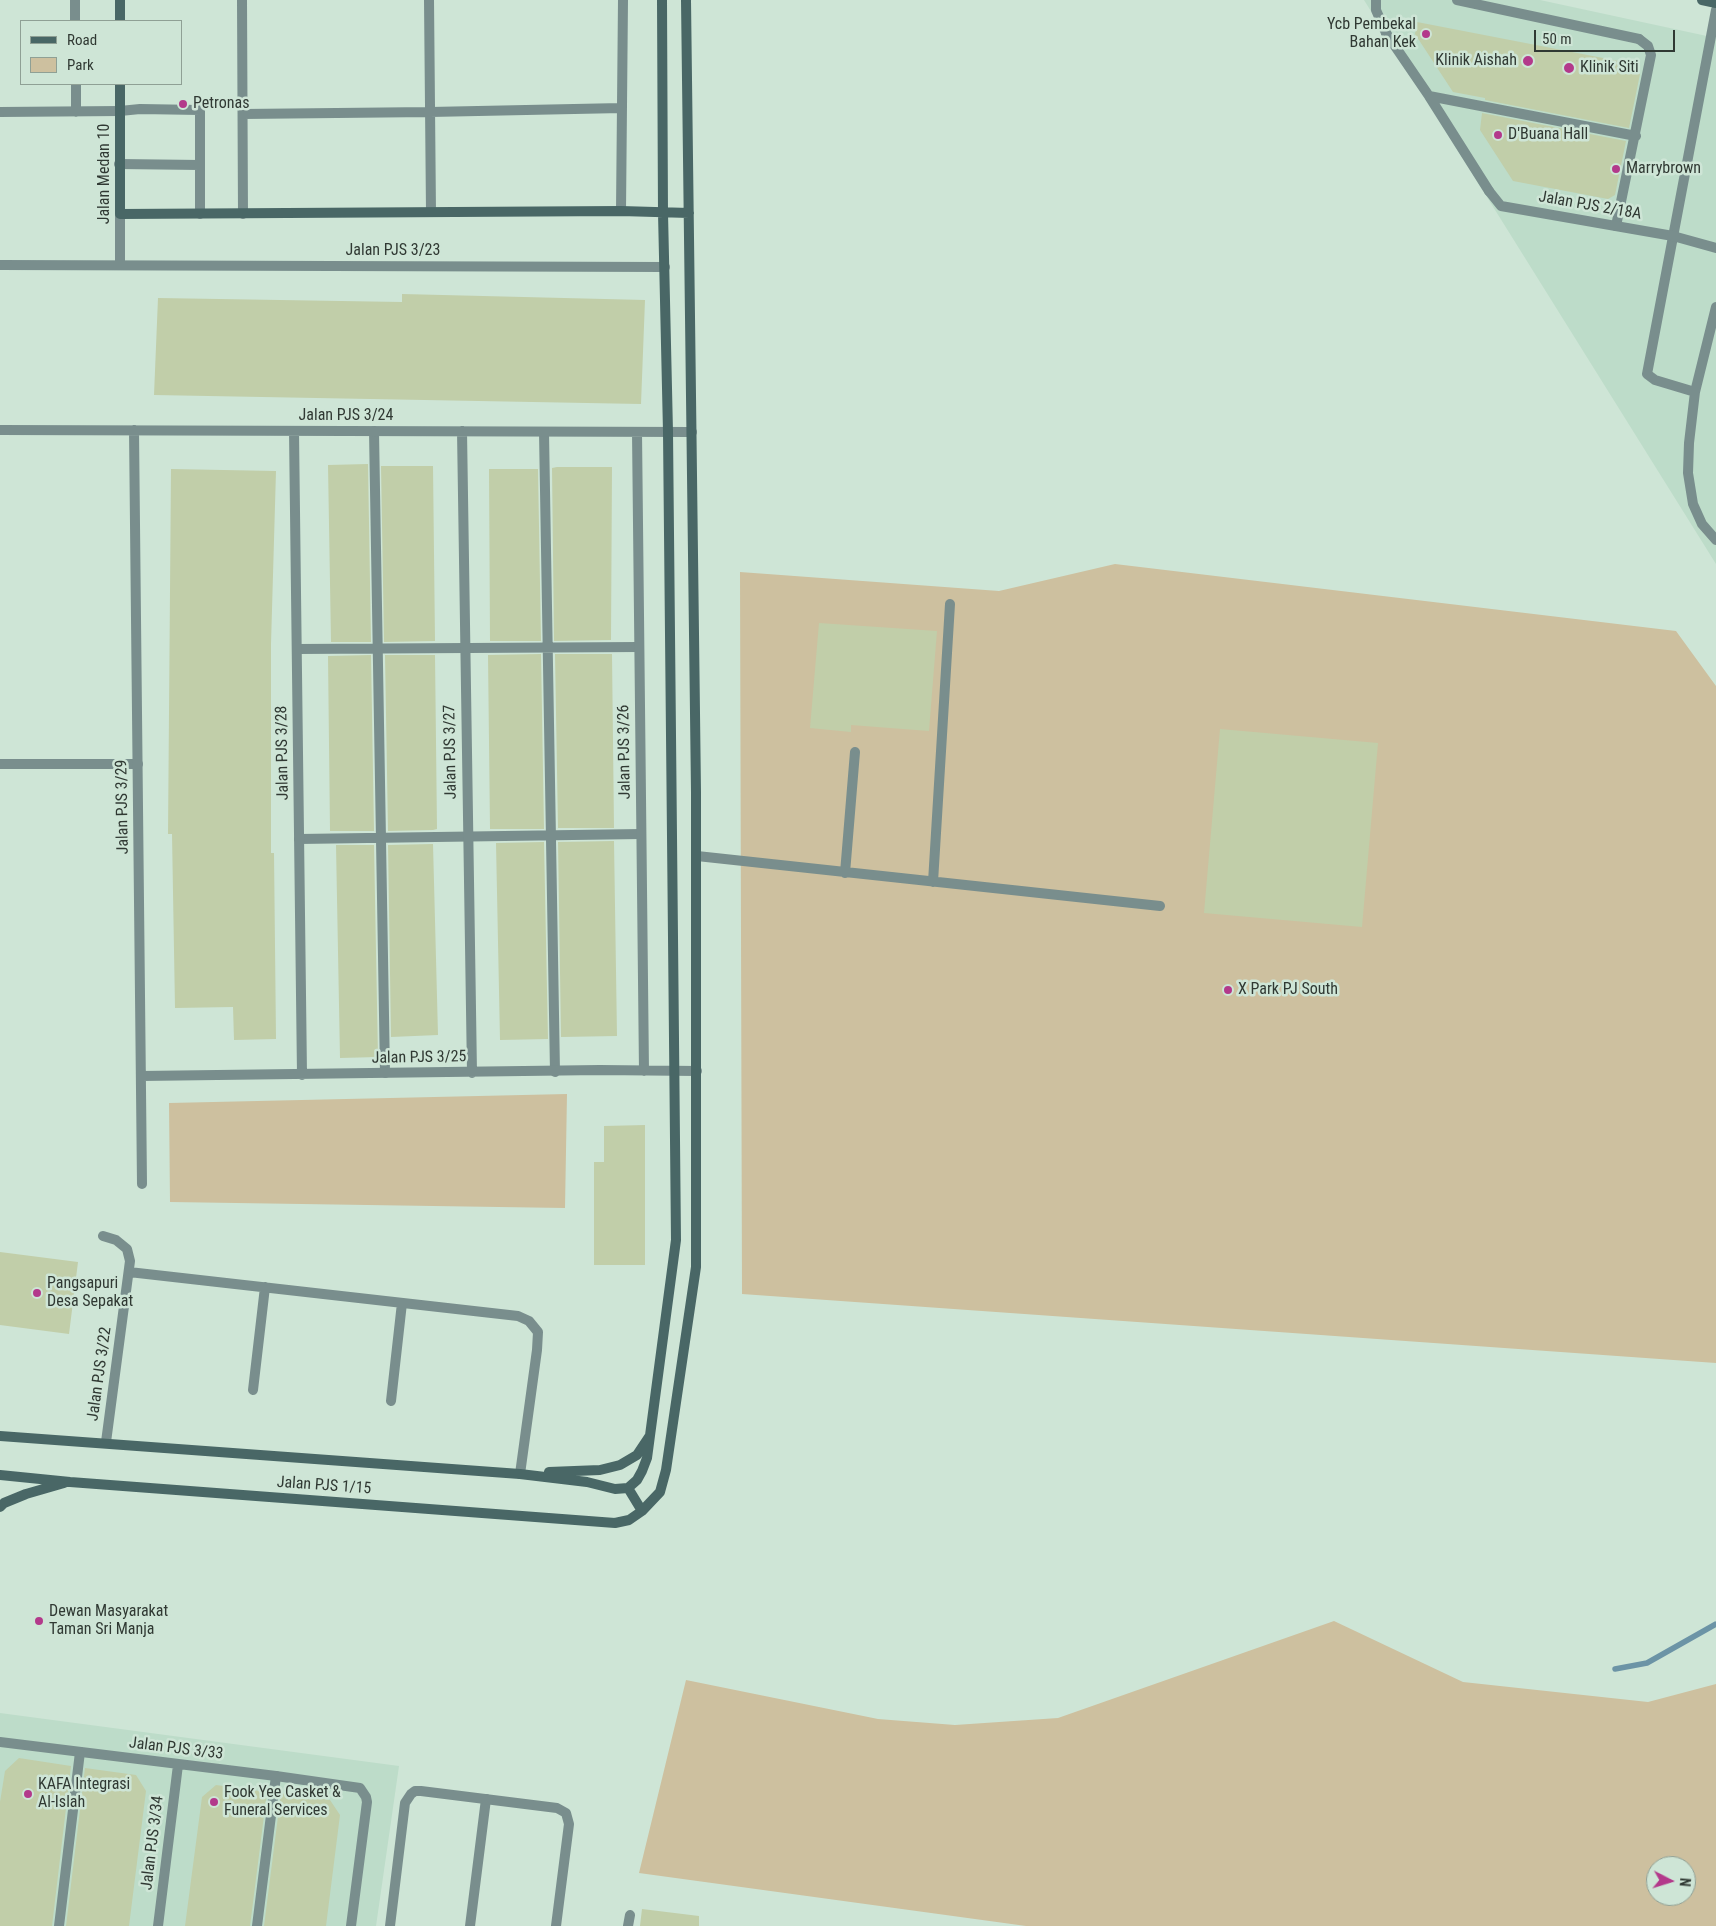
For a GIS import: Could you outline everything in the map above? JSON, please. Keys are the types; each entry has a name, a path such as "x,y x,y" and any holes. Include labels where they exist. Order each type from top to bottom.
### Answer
{"main road":[{"path":"120,0 120,20"},
{"path":"662,0 676,1240 647,1458 637,1480 628,1488 642,1512 660,1492 666,1470 696,1267 696,856 686,0"},
{"path":"1702,0 1716,3"},
{"name":"Jalan Medan 10","path":"120,85 120,214"},
{"path":"120,214 621,211 689,213"},
{"name":"Jalan PJS 1/15","path":"0,1436 106,1442 520,1474 587,1482 615,1489 628,1488"},
{"path":"520,1474 600,1470 620,1465 637,1455 650,1436"},
{"name":"Jalan PJS 1/15","path":"0,1475 70,1482 615,1523 629,1520 642,1512"},
{"path":"0,1507 4,1503 26,1494 70,1482"}],"street":[{"path":"75,0 75,20"},
{"path":"242,0 244,214"},
{"path":"429,0 431,212"},
{"path":"621,211 623,0"},
{"path":"1376,0 1376,10 1386,32 1429,96 1636,136"},
{"path":"1457,0 1482,2 1639,39 1648,46 1651,55 1636,136 1616,226"},
{"path":"1695,392 1655,380 1647,374 1716,10"},
{"path":"76,85 76,112"},
{"name":"Jalan PJS 2/18A","path":"1429,96 1489,191 1501,206 1673,236 1716,248"},
{"path":"243,114 622,108"},
{"path":"0,112 200,110 200,214"},
{"path":"120,164 200,165"},
{"name":"Jalan Medan 10","path":"120,214 120,264"},
{"name":"Jalan PJS 3/23","path":"0,265 665,267"},
{"path":"1716,307 1695,392 1689,443 1688,472 1693,504 1702,524 1716,540"},
{"name":"Jalan PJS 3/24","path":"0,430 692,432"},
{"name":"Jalan PJS 3/29","path":"134,430 142,1184"},
{"name":"Jalan PJS 3/28","path":"294,431 302,1075"},
{"path":"374,431 385,1074"},
{"name":"Jalan PJS 3/27","path":"462,431 472,1072"},
{"path":"544,432 555,1072"},
{"name":"Jalan PJS 3/26","path":"637,432 644,1071"},
{"path":"933,882 950,604"},
{"path":"297,649 639,647"},
{"path":"846,872 855,752"},
{"path":"0,764 138,764"},
{"path":"299,839 641,834"},
{"path":"696,856 1160,906"},
{"name":"Jalan PJS 3/25","path":"141,1076 697,1071"},
{"name":"Jalan PJS 3/22","path":"103,1236 116,1240 127,1248 130,1261 106,1442"},
{"path":"129,1272 518,1316 529,1321 538,1332 537,1350 520,1474"},
{"path":"253,1390 265,1287"},
{"path":"391,1401 402,1303"},
{"name":"Jalan PJS 3/33","path":"0,1742 360,1788 364,1792 366,1802 351,1926"},
{"path":"58,1926 80,1752"},
{"name":"Jalan PJS 3/34","path":"158,1926 178,1765"},
{"path":"257,1926 276,1776"},
{"path":"390,1926 404,1812 407,1798 415,1791 557,1808 566,1813 569,1824 556,1926"},
{"path":"470,1926 486,1799"}],"shaded area":[{"path":"1364,0 1540,0 1716,38 1716,564"},
{"path":"0,1713 399,1766 376,1926 0,1926"}],"green space":[{"name":"X Park PJ South","path":"1115,564 1676,631 1716,686 1716,1363 742,1294 740,572 999,591"},
{"path":"567,1094 565,1208 170,1202 169,1103"},
{"path":"1334,1621 1463,1682 1648,1702 1716,1684 1716,1926 1026,1926 639,1873 686,1680 878,1719 955,1725 1058,1718"}],"building":[{"path":"1417,22 1634,64 1640,74 1629,128 1453,92 1415,34"},
{"path":"1482,113 1626,141 1615,195 1608,199 1513,181 1480,130"},
{"path":"402,294 645,300 641,404 154,395 158,298 402,302"},
{"path":"368,464 371,642 331,642 328,465"},
{"path":"381,466 433,466 435,641 384,642"},
{"path":"612,467 611,640 554,641 552,468"},
{"path":"171,469 276,471 271,644 271,853 274,853 276,1039 234,1040 233,1007 175,1008 172,834 168,834"},
{"path":"489,469 538,469 541,641 490,641"},
{"path":"819,623 937,631 929,731 851,725 851,732 810,728"},
{"path":"541,654 544,829 490,829 488,655"},
{"path":"555,654 612,654 614,828 558,828"},
{"path":"371,655 374,831 330,831 328,656"},
{"path":"385,655 435,655 437,829 388,831"},
{"path":"1220,729 1378,743 1362,927 1204,913"},
{"path":"614,841 617,1036 561,1037 558,842"},
{"path":"544,842 548,1039 500,1040 496,843"},
{"path":"433,844 438,1035 391,1037 388,845"},
{"path":"336,845 374,845 378,1057 340,1058"},
{"path":"645,1125 645,1265 594,1265 594,1162 604,1162 604,1126"},
{"name":"Pangsapuri Desa Sepakat","path":"0,1252 78,1262 69,1334 0,1325"},
{"path":"19,1758 71,1766 52,1926 0,1926 0,1802 5,1771"},
{"path":"85,1768 136,1775 146,1791 129,1926 66,1926"},
{"path":"216,1785 267,1792 250,1926 185,1926 202,1797"},
{"path":"281,1793 330,1800 340,1815 326,1926 264,1926"},
{"path":"642,1909 699,1916 699,1926 640,1926"}],"waterway":[{"path":"1615,1669 1647,1663 1716,1624"}],"place":[{"name":"Ycb Pembekal Bahan Kek","path":"1426,34"},
{"name":"Klinik Aishah","path":"1528,61"},
{"name":"Klinik Siti","path":"1569,68"},
{"name":"Petronas","path":"183,104"},
{"name":"D'Buana Hall","path":"1498,135"},
{"name":"Marrybrown","path":"1616,169"},
{"name":"X Park PJ South","path":"1228,990"},
{"name":"Pangsapuri Desa Sepakat","path":"37,1293"},
{"name":"Dewan Masyarakat Taman Sri Manja","path":"39,1621"},
{"name":"KAFA Integrasi Al-Islah","path":"28,1794"},
{"name":"Fook Yee Casket & Funeral Services","path":"214,1802"}]}
